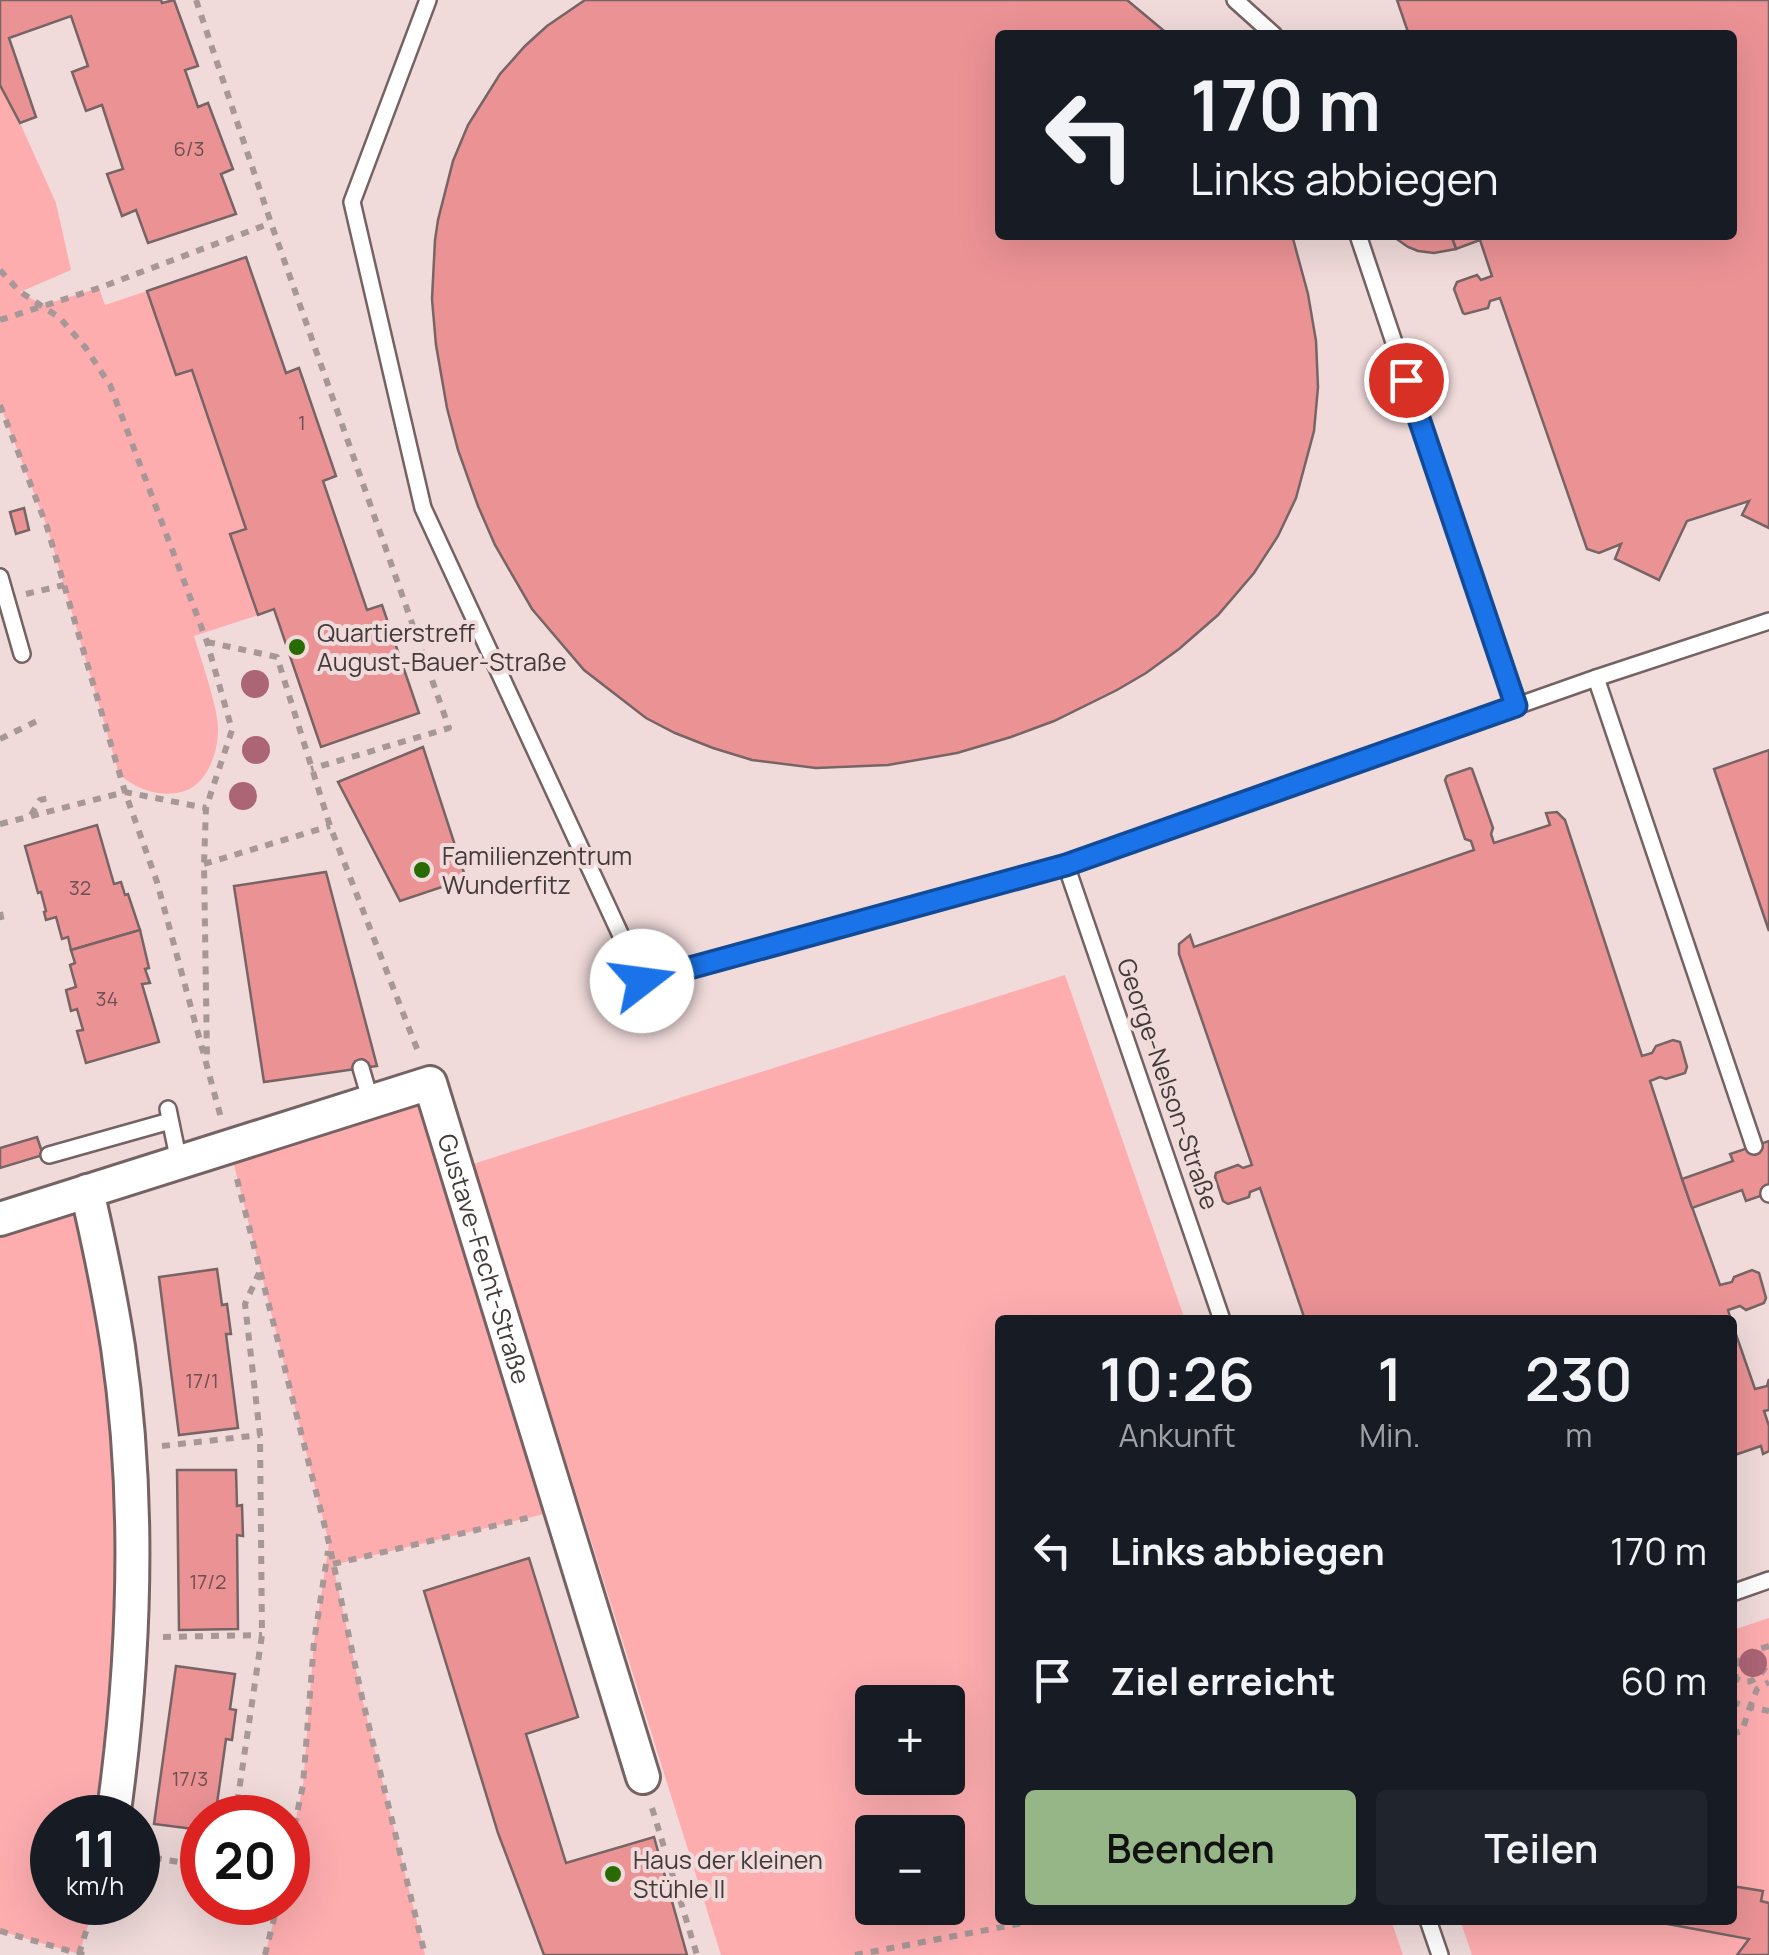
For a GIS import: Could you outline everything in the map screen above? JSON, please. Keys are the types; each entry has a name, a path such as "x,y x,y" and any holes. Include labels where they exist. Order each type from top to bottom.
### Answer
{"street":[{"path":"0,1219 430,1083"},
{"name":"Gustave-Fecht-Straße","path":"430,1083 643,1777"},
{"path":"87,1190 106,1274 129,1450 132,1638 116,1795"}],"lane":[{"path":"428,0 352,202 423,508 642,981 1066,865 1769,621"},
{"path":"1235,0 1268,30"},
{"path":"1360,240 1516,706"},
{"path":"0,577 22,654"},
{"path":"1596,678 1754,1146"},
{"name":"George-Nelson-Straße","path":"1066,865 1220,1315"},
{"path":"361,1068 370,1102"},
{"path":"49,1155 169,1115 178,1162"},
{"path":"1737,1590 1769,1580"},
{"path":"1430,1925 1440,1955"}],"path":[{"path":"196,0 449,728 310,769"},
{"path":"0,320 99,288 271,223"},
{"path":"0,270 19,292 60,318 110,385 207,642 232,730 206,808 207,1068"},
{"path":"0,406 47,527 125,792 158,882 230,1145 329,1543 425,1955"},
{"path":"6,599 64,586"},
{"path":"207,642 276,657 330,826 430,1083"},
{"path":"0,739 37,721"},
{"path":"0,824 125,792 206,808"},
{"path":"30,816 40,800 54,797"},
{"path":"204,864 330,826"},
{"path":"0,912 2,922"},
{"path":"238,1795 262,1635 260,1435 245,1304 260,1272"},
{"path":"129,1450 260,1435"},
{"path":"333,1564 560,1510"},
{"path":"301,1795 314,1642 329,1543"},
{"path":"202,1636 262,1635"},
{"path":"1737,1662 1748,1653 1769,1646"},
{"path":"1737,1679 1752,1681 1769,1661"},
{"path":"1737,1732 1742,1731 1757,1689 1769,1682"},
{"path":"1737,1703 1769,1710"},
{"path":"643,1777 697,1955"},
{"path":"0,1930 80,1955 88,1925"},
{"path":"265,1955 272,1925"},
{"path":"856,1955 1013,1925"}],"shaded area":[{"path":"0,85 56,203 71,270 20,292 43,305 99,288 105,305 147,291 176,374 192,370 246,529 231,534 258,615 194,636 215,706 218,737 203,778 176,793 138,787 119,774 47,527 0,405"},
{"path":"1065,975 1183,1315 995,1315 995,1925 1393,1925 1403,1955 721,1955 473,1164"},
{"path":"430,1083 561,1510 333,1565 425,1955 265,1955 272,1925 310,1925 310,1795 301,1795 314,1642 329,1543 229,1145"},
{"path":"87,1191 127,1428 114,1795 30,1795 30,1925 88,1925 79,1954 0,1931 0,1219"},
{"path":"1769,1618 1769,1955 1472,1955 1462,1925 1737,1925 1737,1629"}],"building":[{"path":"0,0 174,0 198,66 185,70 198,107 208,103 233,169 221,174 236,214 148,243 136,210 122,216 107,174 123,169 102,105 86,111 72,72 88,66 71,16 9,38 36,117 20,123 0,85"},
{"path":"585,0 1127,0 1163,30 995,30 995,240 1293,240 1316,341 1318,387 1314,431 1296,498 1254,573 1218,615 1146,673 1054,721 957,753 888,765 816,768 752,760 675,733 646,718 584,670 532,609 495,545 458,450 436,345 432,299 435,240 453,161 468,125 500,74 547,26"},
{"path":"1397,0 1769,0 1769,528 1742,515 1749,501 1687,521 1659,580 1615,559 1621,544 1599,553 1587,549 1500,298 1490,301 1488,308 1465,314 1454,289 1457,282 1477,275 1481,280 1492,276 1480,240 1737,240 1737,30 1407,30"},
{"path":"1398,240 1453,240 1456,249 1434,253 1408,247"},
{"path":"1453,240 1480,240 1456,249"},
{"path":"246,257 286,373 299,368 336,476 323,481 367,610 382,605 419,713 321,747 274,609 258,615 230,534 246,529 192,370 176,375 147,291"},
{"path":"24,508 29,530 16,534 10,512"},
{"path":"423,747 466,879 400,901 338,782"},
{"path":"1769,750 1769,931 1714,769"},
{"path":"1472,769 1493,828 1494,843 1550,825 1546,813 1557,812 1565,820 1642,1056 1652,1053 1656,1046 1673,1040 1680,1042 1685,1073 1650,1081 1720,1285 1752,1270 1759,1273 1764,1303 1746,1310 1740,1306 1728,1310 1730,1315 1303,1315 1260,1188 1250,1192 1249,1197 1228,1204 1223,1201 1216,1173 1238,1165 1252,1165 1179,954 1179,944 1190,935 1194,947 1474,850 1471,841 1465,839 1445,780"},
{"path":"97,825 114,884 121,882 125,895 128,894 140,930 71,950 68,937 62,939 56,917 46,920 25,846"},
{"path":"326,872 377,1066 264,1082 234,886"},
{"path":"140,930 150,983 142,984 159,1042 86,1063 77,1031 83,1030 77,1009 71,1011 66,990 76,987 71,950"},
{"path":"37,1137 43,1155 0,1168 0,1148"},
{"path":"1769,1141 1769,1193 1746,1201 1742,1190 1692,1208 1682,1179 1733,1161 1730,1154"},
{"path":"217,1269 231,1334 226,1334 238,1428 179,1435 159,1277"},
{"path":"1737,1337 1755,1389 1767,1386 1769,1379 1769,1410 1764,1411 1769,1426 1769,1451 1763,1454 1761,1446 1737,1454"},
{"path":"177,1470 236,1470 243,1536 237,1535 238,1629 179,1630"},
{"path":"529,1558 578,1717 526,1734 566,1863 654,1837 687,1955 544,1955 498,1833 424,1591"},
{"path":"176,1666 235,1674 230,1709 236,1710 232,1740 226,1739 218,1795 180,1795 180,1827 160,1825 158,1795"},
{"path":"1737,1887 1763,1891 1761,1901 1769,1903 1769,1955 1737,1955 1749,1939 1673,1925 1737,1925"}],"place":[{"name":"Quartierstreff August-Bauer-Straße","path":"297,647"},
{"name":"Familienzentrum Wunderfitz","path":"422,870"},
{"name":"Haus der kleinen Stühle II","path":"613,1874"}],"route":[{"path":"642,981 1066,865 1516,706 1406,380"}]}
